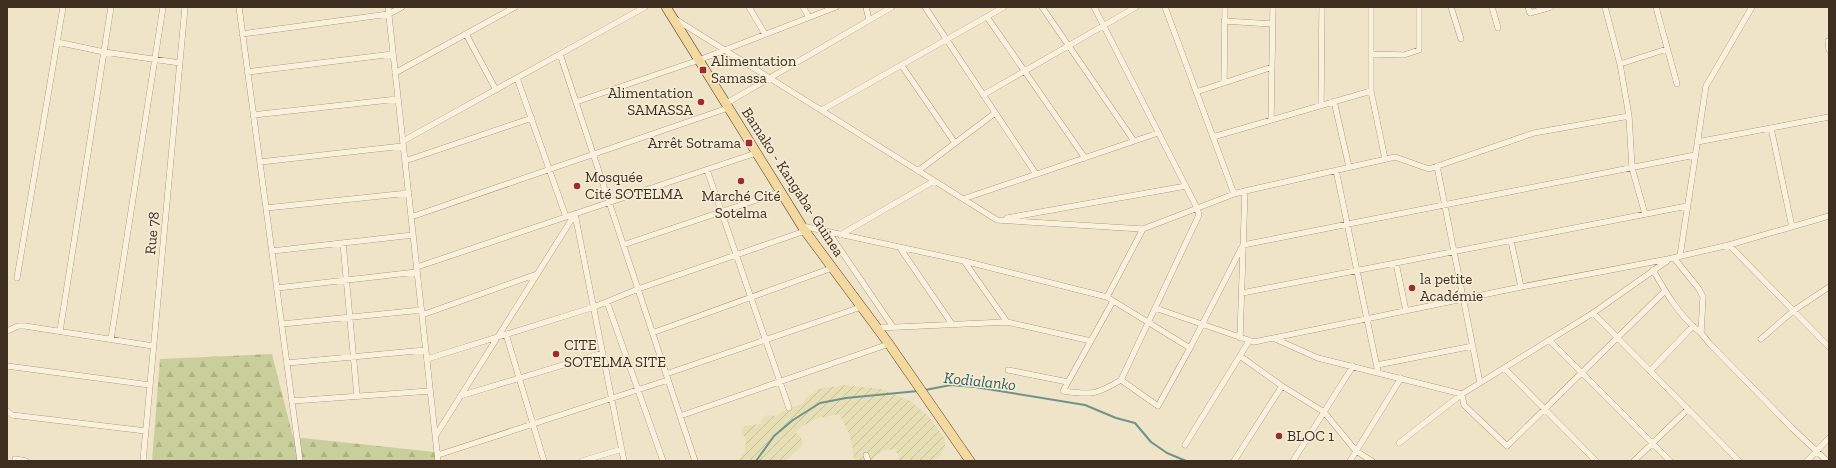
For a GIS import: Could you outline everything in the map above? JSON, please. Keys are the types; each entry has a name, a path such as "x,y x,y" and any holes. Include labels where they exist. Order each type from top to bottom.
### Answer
{"main road":[{"name":"Bamako - Kangaba- Guinea","path":"666,7 803,229 889,344 970,461"}],"street":[{"path":"17,278 64,7"},
{"path":"60,331 111,7"},
{"path":"110,339 164,7"},
{"name":"Rue 78","path":"143,461 185,7"},
{"path":"239,7 300,461"},
{"path":"388,7 438,458 668,380"},
{"path":"242,34 389,14 402,7"},
{"path":"395,73 515,7"},
{"path":"260,162 403,144 517,78 645,7"},
{"path":"749,7 765,34"},
{"path":"803,7 809,17"},
{"path":"576,102 699,60 836,7"},
{"path":"866,7 869,20"},
{"path":"411,217 727,106 770,78 892,7"},
{"path":"925,7 1036,174"},
{"path":"822,110 1004,7"},
{"path":"1042,7 1134,141"},
{"path":"1094,7 1186,186 1199,215 1121,380 1103,391 1088,395 1063,391 1113,301"},
{"path":"984,95 1136,7"},
{"path":"1166,7 1234,194"},
{"path":"1224,82 1225,7"},
{"path":"1271,120 1272,7"},
{"path":"1321,105 1322,7"},
{"path":"1371,7 1371,91 1385,159"},
{"path":"1371,54 1404,55 1419,50 1419,7"},
{"path":"1451,7 1461,39"},
{"path":"1492,7 1498,28"},
{"path":"1528,7 1530,13 1551,7"},
{"path":"1606,7 1620,64 1629,116 1632,168 1645,214"},
{"path":"1656,7 1677,84"},
{"path":"1680,256 1706,86 1752,7"},
{"path":"672,16 997,220 1143,229 1245,191 1395,157 1429,169 1534,133 1629,116"},
{"path":"987,17 1085,158"},
{"path":"1224,21 1272,24"},
{"path":"466,34 496,90"},
{"path":"1829,41 1829,50"},
{"path":"58,42 104,52 180,63"},
{"path":"1620,64 1667,49"},
{"path":"247,72 393,54"},
{"path":"560,54 695,461"},
{"path":"902,66 955,143"},
{"path":"1196,92 1272,67"},
{"path":"517,78 566,217"},
{"path":"1213,136 1371,91"},
{"path":"253,115 398,99"},
{"path":"1334,102 1349,167"},
{"path":"918,171 995,113"},
{"path":"1697,142 1829,117"},
{"path":"405,161 532,118"},
{"path":"1771,128 1792,227"},
{"path":"963,199 1158,133"},
{"path":"277,288 346,280 417,269 609,202 756,153"},
{"path":"1243,245 1695,155"},
{"path":"1437,166 1480,383"},
{"path":"707,170 789,408"},
{"path":"1336,170 1378,372"},
{"path":"840,235 934,181"},
{"path":"997,220 1186,186"},
{"path":"1240,338 1245,191"},
{"path":"623,245 780,192"},
{"path":"266,208 408,193"},
{"path":"1242,293 1687,206"},
{"path":"435,435 575,214"},
{"path":"575,214 624,461"},
{"path":"1155,308 1254,342 1521,287 1671,259 1729,245 1829,216"},
{"path":"427,359 594,307 638,289 736,255 803,229 840,235 964,261 1107,297 1190,348"},
{"path":"1107,297 1143,229"},
{"path":"829,233 892,327"},
{"path":"272,252 413,235"},
{"path":"1511,241 1521,287"},
{"path":"343,243 357,396"},
{"path":"1121,380 1158,406 1190,348 1243,245"},
{"path":"1729,245 1829,347"},
{"path":"900,248 952,324"},
{"path":"1398,443 1462,394 1593,313 1653,270 1671,259"},
{"path":"1671,259 1699,289 1703,297 1701,333"},
{"path":"964,261 1007,322"},
{"path":"1396,263 1406,311"},
{"path":"652,333 832,268"},
{"path":"1653,270 1665,291 1693,326 1792,428 1827,461"},
{"path":"282,324 422,312 537,274"},
{"path":"1761,339 1793,311 1829,287"},
{"path":"1462,394 1464,405 1507,446 1665,291"},
{"path":"607,302 663,461"},
{"path":"666,374 861,307"},
{"path":"1593,313 1739,461"},
{"path":"877,328 1007,322 1091,341"},
{"path":"7,331 18,326 25,326 154,346"},
{"path":"1650,371 1693,326"},
{"path":"506,334 544,461"},
{"path":"1273,338 1318,358 1462,394"},
{"path":"1549,340 1670,461"},
{"path":"1185,445 1249,341"},
{"path":"680,416 889,344"},
{"path":"1377,365 1473,346"},
{"path":"287,363 426,350"},
{"path":"460,396 603,353"},
{"path":"1240,356 1282,386 1324,412 1356,451 1372,461"},
{"path":"7,366 150,385"},
{"path":"1293,461 1352,366"},
{"path":"1504,368 1596,461"},
{"path":"1008,370 1068,382"},
{"path":"1350,461 1401,378"},
{"path":"1234,461 1282,386"},
{"path":"292,401 430,391"},
{"path":"1634,461 1688,409"},
{"path":"7,411 12,415 146,431"},
{"path":"1807,461 1829,438"},
{"path":"582,461 622,449"},
{"path":"15,459 26,461"}],"shaded area":[{"path":"844,385 881,389 912,402 930,418 945,439 945,447 939,458 929,461 899,461 899,456 894,449 883,451 873,458 872,461 854,461 849,433 839,414 819,418 804,425 795,432 801,437 803,445 786,461 739,461 745,451 746,439 741,433 744,426 761,424 762,419 767,415 777,416 781,412 802,404 805,398 818,389"}],"green space":[{"path":"272,354 293,437 435,452 436,461 152,461 160,359"}],"waterway":[{"name":"Kodialanko","path":"925,390 951,385 975,387 1085,405 1116,418 1135,423 1151,442 1167,453 1186,461"},
{"name":"Kodialanko","path":"756,461 774,436 793,420 820,403 846,398 918,391"}],"place":[{"name":"Alimentation Samassa","path":"703,70"},
{"name":"Alimentation SAMASSA","path":"701,102"},
{"name":"Arrêt Sotrama","path":"749,143"},
{"name":"Marché Cité Sotelma","path":"741,181"},
{"name":"Mosquée Cité SOTELMA","path":"577,186"},
{"name":"la petite Académie","path":"1412,288"},
{"name":"CITE SOTELMA SITE","path":"556,354"},
{"name":"BLOC 1","path":"1279,436"}]}
